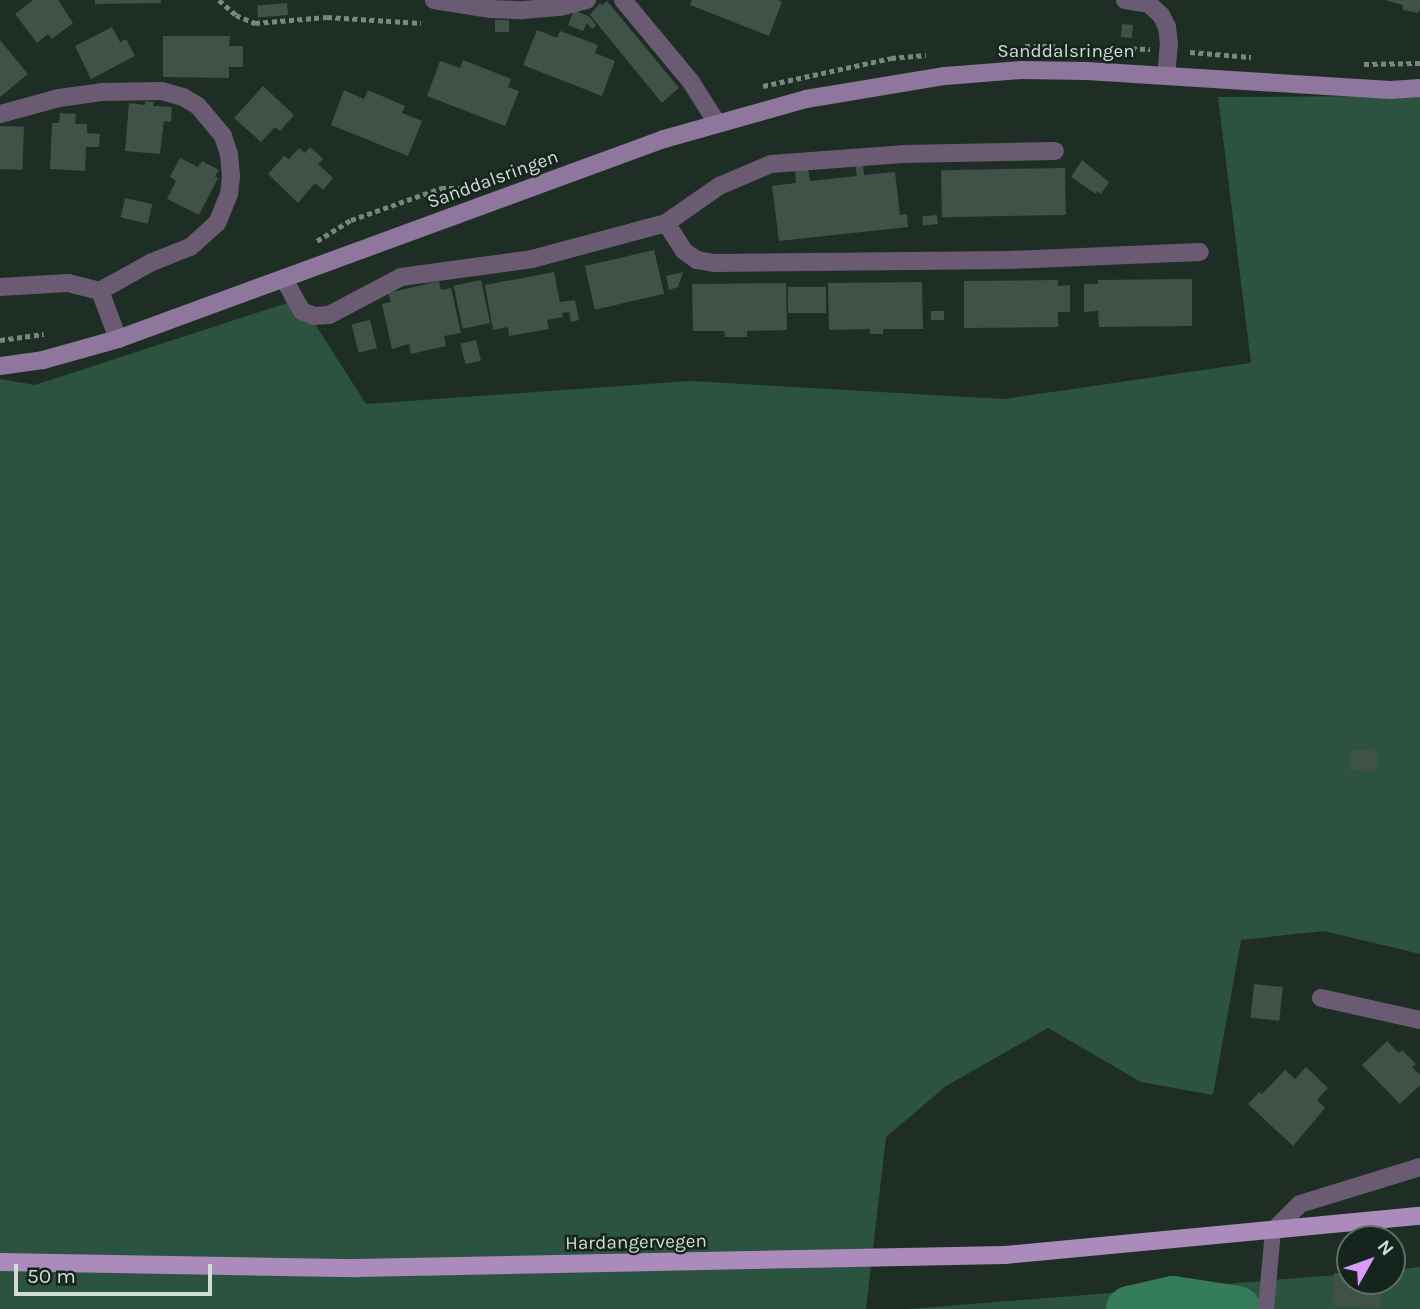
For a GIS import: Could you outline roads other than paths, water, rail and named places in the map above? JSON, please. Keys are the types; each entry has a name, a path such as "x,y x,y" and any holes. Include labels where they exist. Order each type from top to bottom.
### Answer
{"main road":[{"name":"Sanddalsringen","path":"0,366 43,360 118,339 664,139 806,99 945,76 1021,70 1166,75 1317,87 1390,90 1420,88"},
{"name":"Hardangervegen","path":"0,1262 358,1268 1005,1255 1420,1216"}],"street":[{"path":"434,0 461,6 523,10 560,7 587,0"},
{"path":"623,0 691,82 717,123"},
{"path":"1125,0 1149,4 1161,15 1167,27 1169,43 1166,75"},
{"path":"0,114 59,98 102,92 162,91 183,97 211,118 223,136 229,154 231,176 229,194 217,223 190,247 152,262 100,291 68,283 0,287"},
{"path":"284,279 302,311 314,316 329,315 401,277 532,259 666,223 719,186 771,164 903,154 1055,151"},
{"path":"666,223 684,251 697,260 714,263 1009,260 1200,252"},
{"path":"100,291 118,339"},
{"path":"1321,998 1420,1020"},
{"path":"1273,1231 1300,1204 1420,1167"}],"lane":[{"path":"1266,1305 1273,1231"}],"waterway":[{"path":"1129,1309 1172,1299 1237,1309"}]}
